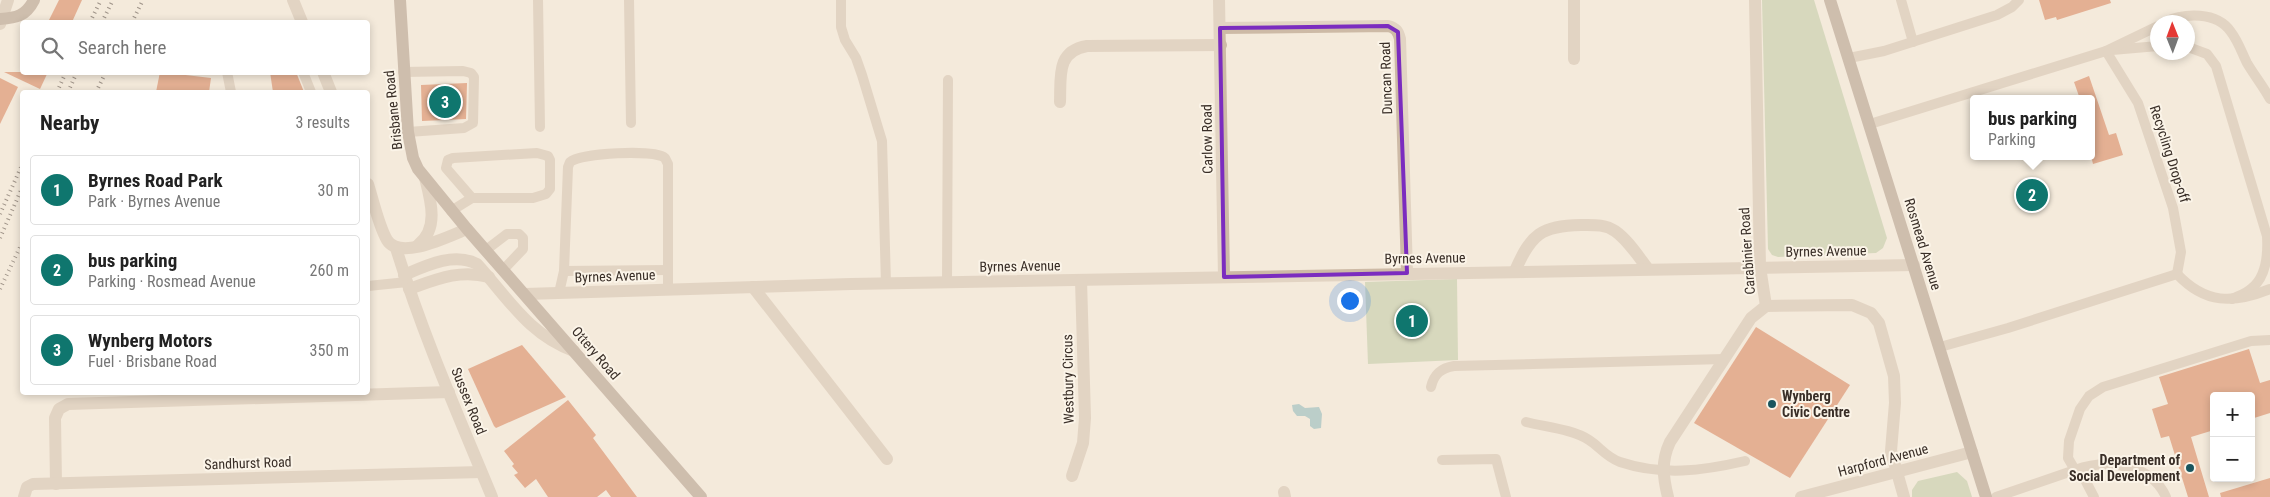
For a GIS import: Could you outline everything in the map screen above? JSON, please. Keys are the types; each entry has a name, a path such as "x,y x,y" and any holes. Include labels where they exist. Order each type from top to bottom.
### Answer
{"street":[{"path":"8,0 0,20 19,18 30,8 34,0"},
{"path":"293,0 301,20"},
{"name":"Brisbane Road","path":"400,0 403,72 408,132 413,158 425,178 467,229"},
{"name":"Carlow Road","path":"1219,0 1224,277"},
{"path":"1574,0 1574,59"},
{"name":"Carabinier Road","path":"1668,497 1663,471 1663,459 1670,442 1751,318 1766,306 1760,267 1755,0"},
{"name":"Rosmead Avenue","path":"1830,0 1986,497"},
{"name":"Duncan Road","path":"1220,28 1388,26 1395,28 1400,39 1407,274"},
{"path":"1060,102 1063,63 1068,52 1075,48 1086,46 1221,45"},
{"path":"324,75 330,90"},
{"path":"416,247 426,239 431,222 431,203 425,178"},
{"name":"Sussex Road","path":"370,198 372,211 386,239 396,248 449,392 492,497"},
{"path":"1516,271 1524,251 1535,238 1547,229 1561,226 1598,225 1613,230 1621,236 1648,269"},
{"path":"396,248 416,247 467,229"},
{"name":"Ottery Road","path":"467,229 701,497"},
{"path":"407,282 438,262 464,259 477,264 526,321 545,338 574,351"},
{"name":"Byrnes Avenue","path":"525,294 946,282 1914,265"},
{"name":"Westbury Circus","path":"1072,476 1083,443 1086,418 1081,280"},
{"path":"754,287 887,459"},
{"path":"1766,306 1852,305 1865,309 1875,317 1894,376 1895,403 1891,451 1904,497"},
{"path":"370,394 449,392"},
{"path":"56,484 56,418 59,409 68,404 354,395"},
{"name":"Harpford Avenue","path":"1801,497 1972,452"},
{"name":"Sandhurst Road","path":"24,497 24,491 30,485 481,472"}],"lane":[{"path":"538,0 540,127"},
{"path":"629,0 631,123"},
{"path":"841,0 841,27 845,40 856,58 882,141 886,284"},
{"path":"1901,0 1913,42"},
{"path":"1849,58 1884,51 1997,15 2012,7 2019,0"},
{"path":"2195,16 2214,18 2231,31 2248,64 2270,99"},
{"path":"1870,124 2106,51 2150,30"},
{"path":"2106,51 2150,47"},
{"path":"2195,50 2207,54 2216,66 2267,236 2266,264 2261,276 2253,287 2232,299"},
{"name":"Recycling Drop-off","path":"2106,51 2138,103 2174,208 2181,252 2177,274"},
{"path":"403,72 463,71 470,73 474,78 473,123 464,128 408,132"},
{"path":"228,75 231,90"},
{"path":"304,75 310,90"},
{"path":"946,282 948,80"},
{"path":"452,211 472,198 533,198 546,194 550,189 550,160 548,156 537,153 453,158 448,160 446,168 472,198"},
{"path":"559,293 564,271 568,168 570,162 582,156 654,153 662,155 668,164 668,290"},
{"path":"486,250 506,234 519,234 523,238 523,249 504,270"},
{"path":"564,271 668,270"},
{"path":"1940,347 2008,328 2177,274 2196,292 2211,297 2232,299 2270,289"},
{"path":"370,286 407,282"},
{"path":"2094,497 2083,476 2075,470 2068,458 2068,440 2080,409 2089,396 2103,387 2130,378 2251,341 2270,340"},
{"path":"1431,387 1436,374 1448,367 1724,359"},
{"path":"1526,422 1587,438 1606,456 1620,462 1663,471 1689,472 1745,461"},
{"path":"1442,460 1496,459 1506,497"},
{"path":"1996,497 2088,465 2106,463 2123,465 2141,471 2155,481 2166,497"}],"highlighted area":[{"path":"1388,26 1398,32 1407,273 1224,277 1220,28"}],"green space":[{"path":"1762,0 1814,0 1887,238 1883,248 1876,253 1778,257 1772,255 1768,249"},
{"path":"1457,279 1458,360 1368,364 1365,282"},
{"path":"1957,472 1967,481 1972,497 1912,497 1912,490 1918,481"}],"water":[{"path":"1299,404 1305,408 1319,407 1322,414 1321,428 1314,429 1310,426 1310,419 1305,416 1297,416 1293,411 1292,405"}],"building":[{"path":"59,0 82,0 73,20 49,20"},
{"path":"2039,0 2110,0 2111,3 2057,20 2056,17 2045,20"},
{"path":"4,72 20,72 20,75 47,75 40,89"},
{"path":"159,75 186,75 211,78 209,90 156,90"},
{"path":"270,75 297,75 303,90 273,90"},
{"path":"2089,76 2109,135 2116,133 2123,155 2093,164 2092,160 2095,160 2095,95 2079,95 2074,82"},
{"path":"0,78 18,87 0,124"},
{"path":"467,83 466,119 422,121 421,85"},
{"name":"Wynberg Civic Centre","path":"1756,327 1850,385 1790,478 1694,423"},
{"path":"522,345 566,397 496,428 468,369"},
{"path":"2249,349 2260,383 2270,380 2270,413 2255,418 2255,392 2210,392 2210,431 2191,437 2209,497 2188,497 2169,436 2161,438 2152,409 2168,404 2159,377"},
{"path":"568,400 596,435 593,438 637,497 611,497 606,490 597,497 548,497 536,479 525,488 514,475 518,473 504,451"},
{"path":"2270,478 2270,497 2221,497 2220,493"}],"railway":[{"path":"91,20 101,0"},
{"path":"103,20 113,0"},
{"path":"133,20 143,0"},
{"path":"58,90 65,75"},
{"path":"69,90 76,75"},
{"path":"97,90 104,75"},
{"path":"0,214 20,169"},
{"path":"0,238 20,193"},
{"path":"0,289 20,247"}],"place":[{"name":"Wynberg Motors","path":"445,102"},
{"name":"bus parking","path":"2032,195"},
{"name":"Byrnes Road Park","path":"1412,321"},
{"name":"Wynberg Civic Centre","path":"1772,404"},
{"name":"Department of Social Development","path":"2190,468"}]}
